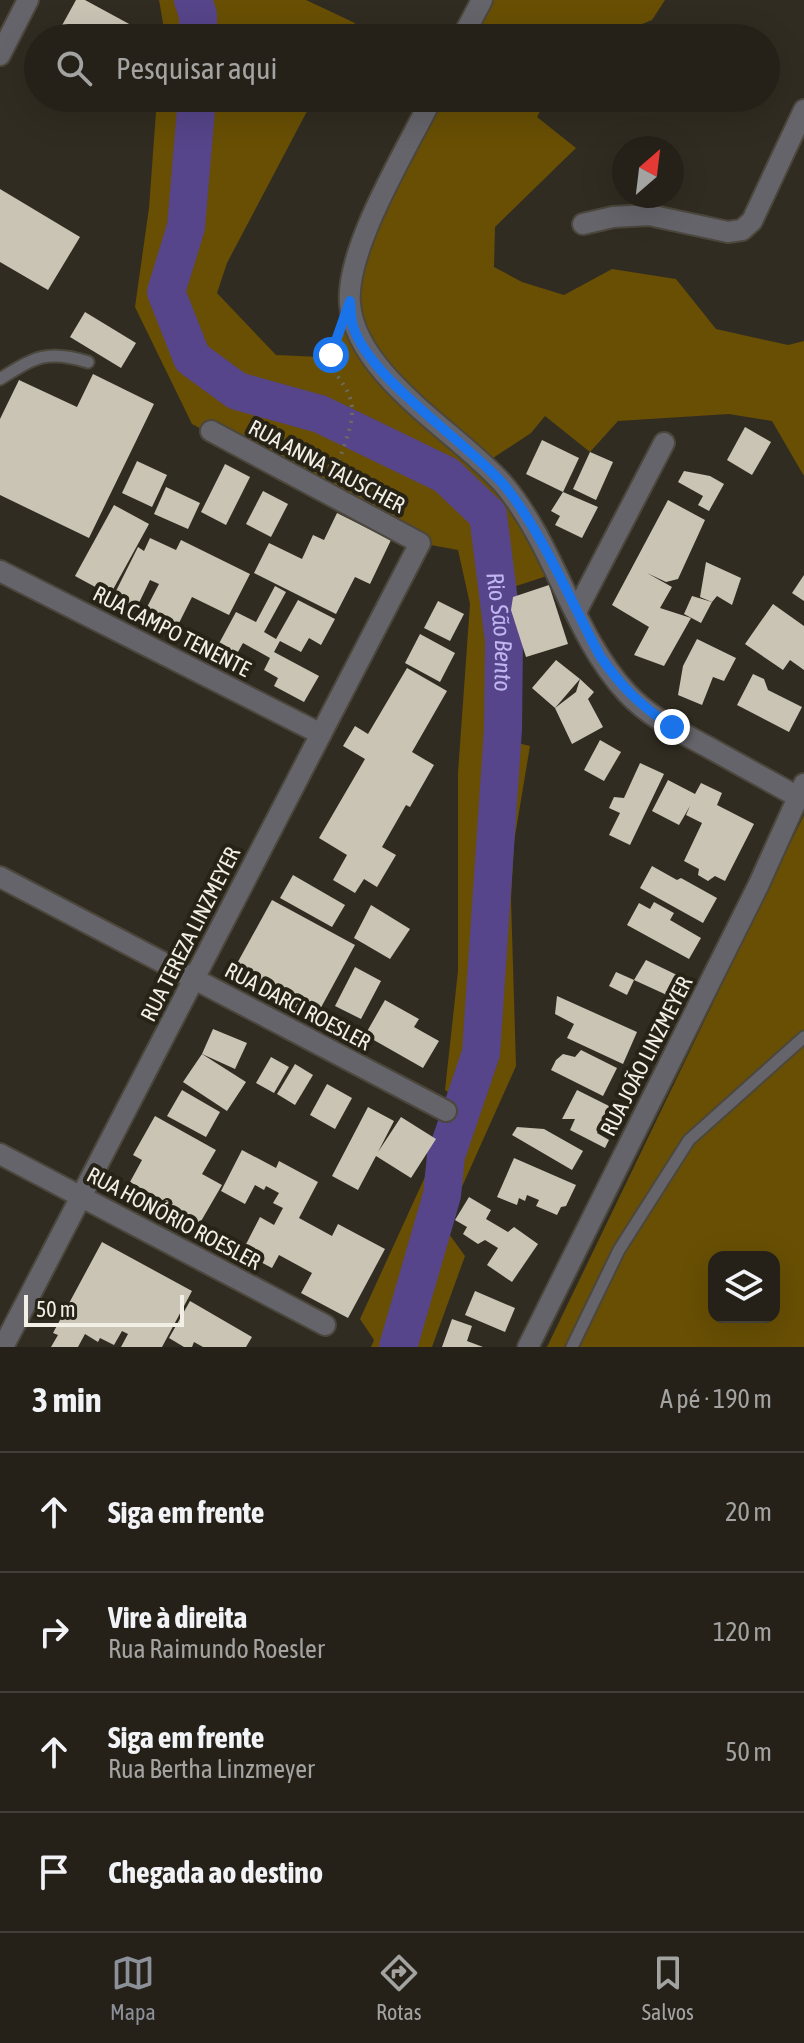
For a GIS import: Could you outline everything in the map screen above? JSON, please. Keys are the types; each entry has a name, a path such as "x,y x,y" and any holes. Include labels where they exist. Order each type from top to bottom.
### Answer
{"street":[{"path":"0,55 28,0"},
{"path":"469,24 482,0"},
{"path":"583,224 613,217 649,215 728,232 742,230 752,221 804,110"},
{"path":"425,112 370,222 351,279 353,326 364,348 383,371 504,485 534,531 613,675 627,693 672,727 801,791"},
{"name":"RUA ANNA TAUSCHER","path":"211,431 420,543"},
{"path":"576,612 664,443"},
{"name":"RUA TEREZA LINZMEYER","path":"3,1347 420,543"},
{"name":"RUA CAMPO TENENTE","path":"0,571 321,734"},
{"name":"RUA JOÃO LINZMEYER","path":"528,1347 759,884 801,791"},
{"name":"RUA DARCI ROESLER","path":"0,877 446,1111"},
{"name":"RUA HONÓRIO ROESLER","path":"0,1154 325,1325"}],"lane":[{"path":"0,379 39,357 64,354 88,362"},
{"path":"572,1347 619,1250 689,1140 804,1037"}],"path":[{"path":"340,455 353,411 350,396 336,377 331,355 350,301"}],"shaded area":[{"path":"159,0 306,0 355,23 163,24"},
{"path":"482,0 665,0 652,20 642,24 470,24"},
{"path":"156,112 307,112 227,263 217,293 276,355 321,357 331,354 350,301 351,279 426,112 540,112 537,117 576,148 495,227 494,267 522,282 564,295 612,269 676,279 716,329 788,345 804,341 804,476 772,421 729,414 618,421 590,452 545,416 531,433 484,464 556,573 498,592 504,641 502,739 530,746 514,842 511,899 516,1066 444,1227 465,1256 432,1347 371,1347 374,1340 360,1319 435,1155 446,1156 464,1103 445,1090 458,971 458,773 470,604 458,550 420,543 192,424 135,307 149,208"},
{"path":"804,815 804,1347 547,1347"}],"building":[{"path":"76,0 85,0 129,24 63,24"},
{"path":"0,189 80,237 48,290 0,262"},
{"path":"85,312 136,343 121,368 70,337"},
{"path":"93,374 154,404 89,538 0,495 0,419 19,380 77,407"},
{"path":"745,427 771,442 752,475 727,460"},
{"path":"542,440 579,458 563,492 526,474"},
{"path":"590,452 613,462 596,500 573,489"},
{"path":"137,461 167,475 152,507 122,493"},
{"path":"225,464 250,477 226,525 201,512"},
{"path":"684,471 710,476 724,484 709,511 698,505 703,496 678,482"},
{"path":"166,487 200,503 188,529 154,514"},
{"path":"263,491 288,504 271,537 246,524"},
{"path":"563,492 598,507 582,538 555,525 560,516 551,511"},
{"path":"668,500 705,520 678,579 666,582 647,573 672,587 660,608 691,618 664,666 634,655 649,627 612,605"},
{"path":"114,505 149,524 110,595 75,576"},
{"path":"337,513 391,540 370,584 355,577 336,614 254,573 269,543 302,559 313,535 324,540"},
{"path":"150,538 176,550 181,540 250,574 229,615 192,597 176,629 144,613 159,584 150,580 136,609 113,597 138,547 144,551"},
{"path":"706,562 741,578 732,605 717,596 712,602 700,597"},
{"path":"804,575 804,601 792,593"},
{"path":"549,585 568,644 526,657 511,610 513,597"},
{"path":"275,586 286,592 264,632 276,639 298,600 335,619 321,645 309,638 301,652 280,641 274,652 319,676 304,702 274,686 278,678 264,670 270,658 243,643 234,659 216,649 236,612 256,622"},
{"path":"692,596 712,602 701,623 684,614"},
{"path":"438,601 464,614 450,641 424,628"},
{"path":"773,604 804,626 804,670 790,660 783,670 745,644"},
{"path":"420,634 455,653 440,682 405,663"},
{"path":"697,639 736,658 724,681 713,677 702,705 678,695 683,666"},
{"path":"556,660 580,679 555,708 532,688"},
{"path":"407,668 447,691 412,752 434,765 382,847 396,855 377,887 364,879 355,893 333,880 347,855 319,838 365,759 343,746 355,726 368,734"},
{"path":"753,674 764,679 768,690 802,707 789,732 737,705"},
{"path":"580,679 594,692 588,699 603,727 572,744 555,708 576,692"},
{"path":"600,740 621,752 604,781 584,770"},
{"path":"640,763 664,774 630,845 609,835 620,813 609,808 614,797 624,798"},
{"path":"668,780 695,794 701,783 722,793 717,805 754,824 725,881 715,876 708,881 698,875 699,869 684,861 702,823 686,815 690,806 679,825 652,811"},
{"path":"652,866 717,898 703,923 640,888"},
{"path":"293,875 345,905 332,927 280,898"},
{"path":"272,900 355,945 312,1024 229,978"},
{"path":"654,902 674,913 670,920 701,938 689,959 627,925 639,903 650,909"},
{"path":"371,905 410,929 390,959 354,938"},
{"path":"646,960 679,976 669,996 634,980"},
{"path":"355,967 381,981 361,1019 335,1006"},
{"path":"616,972 634,980 627,995 609,986"},
{"path":"557,996 637,1032 623,1064 567,1038 574,1024 555,1014"},
{"path":"385,1000 419,1019 414,1027 439,1041 423,1068 365,1035"},
{"path":"213,1029 247,1043 235,1069 202,1054"},
{"path":"581,1050 617,1068 603,1096 551,1070 563,1054 575,1057"},
{"path":"202,1054 246,1082 227,1111 183,1082"},
{"path":"271,1057 289,1067 274,1093 256,1083"},
{"path":"295,1064 313,1075 295,1105 277,1094"},
{"path":"327,1084 352,1098 335,1129 310,1115"},
{"path":"182,1090 220,1112 206,1137 167,1116"},
{"path":"577,1090 611,1107 597,1133 609,1140 605,1148 570,1130 575,1119 562,1119"},
{"path":"368,1107 394,1121 378,1152 401,1117 436,1139 411,1178 376,1156 358,1190 332,1176"},
{"path":"155,1116 216,1150 202,1174 222,1185 193,1235 185,1230 191,1219 170,1207 164,1217 158,1213 164,1201 130,1182 142,1160 133,1155"},
{"path":"517,1127 544,1129 583,1151 572,1170 512,1135"},
{"path":"242,1150 276,1168 279,1161 318,1182 299,1218 332,1236 338,1224 385,1249 348,1318 301,1293 312,1273 279,1255 272,1268 242,1252 260,1217 274,1225 283,1208 273,1203 279,1193 266,1186 264,1190 255,1185 245,1204 221,1191"},
{"path":"514,1158 576,1185 566,1206 561,1207 557,1215 536,1206 539,1200 527,1195 525,1201 519,1198 517,1205 497,1197"},
{"path":"469,1197 491,1210 486,1219 508,1232 514,1227 538,1244 512,1282 487,1265 498,1248 485,1240 478,1244 463,1234 467,1227 455,1220"},
{"path":"102,1242 192,1291 162,1347 121,1347 128,1334 122,1331 114,1345 100,1338 98,1342 85,1334 78,1347 51,1347 58,1335 53,1333"},
{"path":"475,1291 515,1308 505,1332 465,1315"},
{"path":"190,1301 252,1337 246,1347 203,1347 194,1342 192,1347 184,1347 169,1338"},
{"path":"452,1319 472,1326 467,1341 483,1347 442,1347"}],"waterway":[{"name":"Rio São Bento","path":"193,0 198,24"},
{"name":"Rio São Bento","path":"196,112 186,227 166,292 192,358 237,391 320,414 446,475 488,515 504,641 503,729 481,1053 446,1156 442,1195 398,1347"}],"route":[{"path":"331,355 350,301 353,326 364,348 417,405 504,485 534,531 613,675 645,709 672,727"}]}
